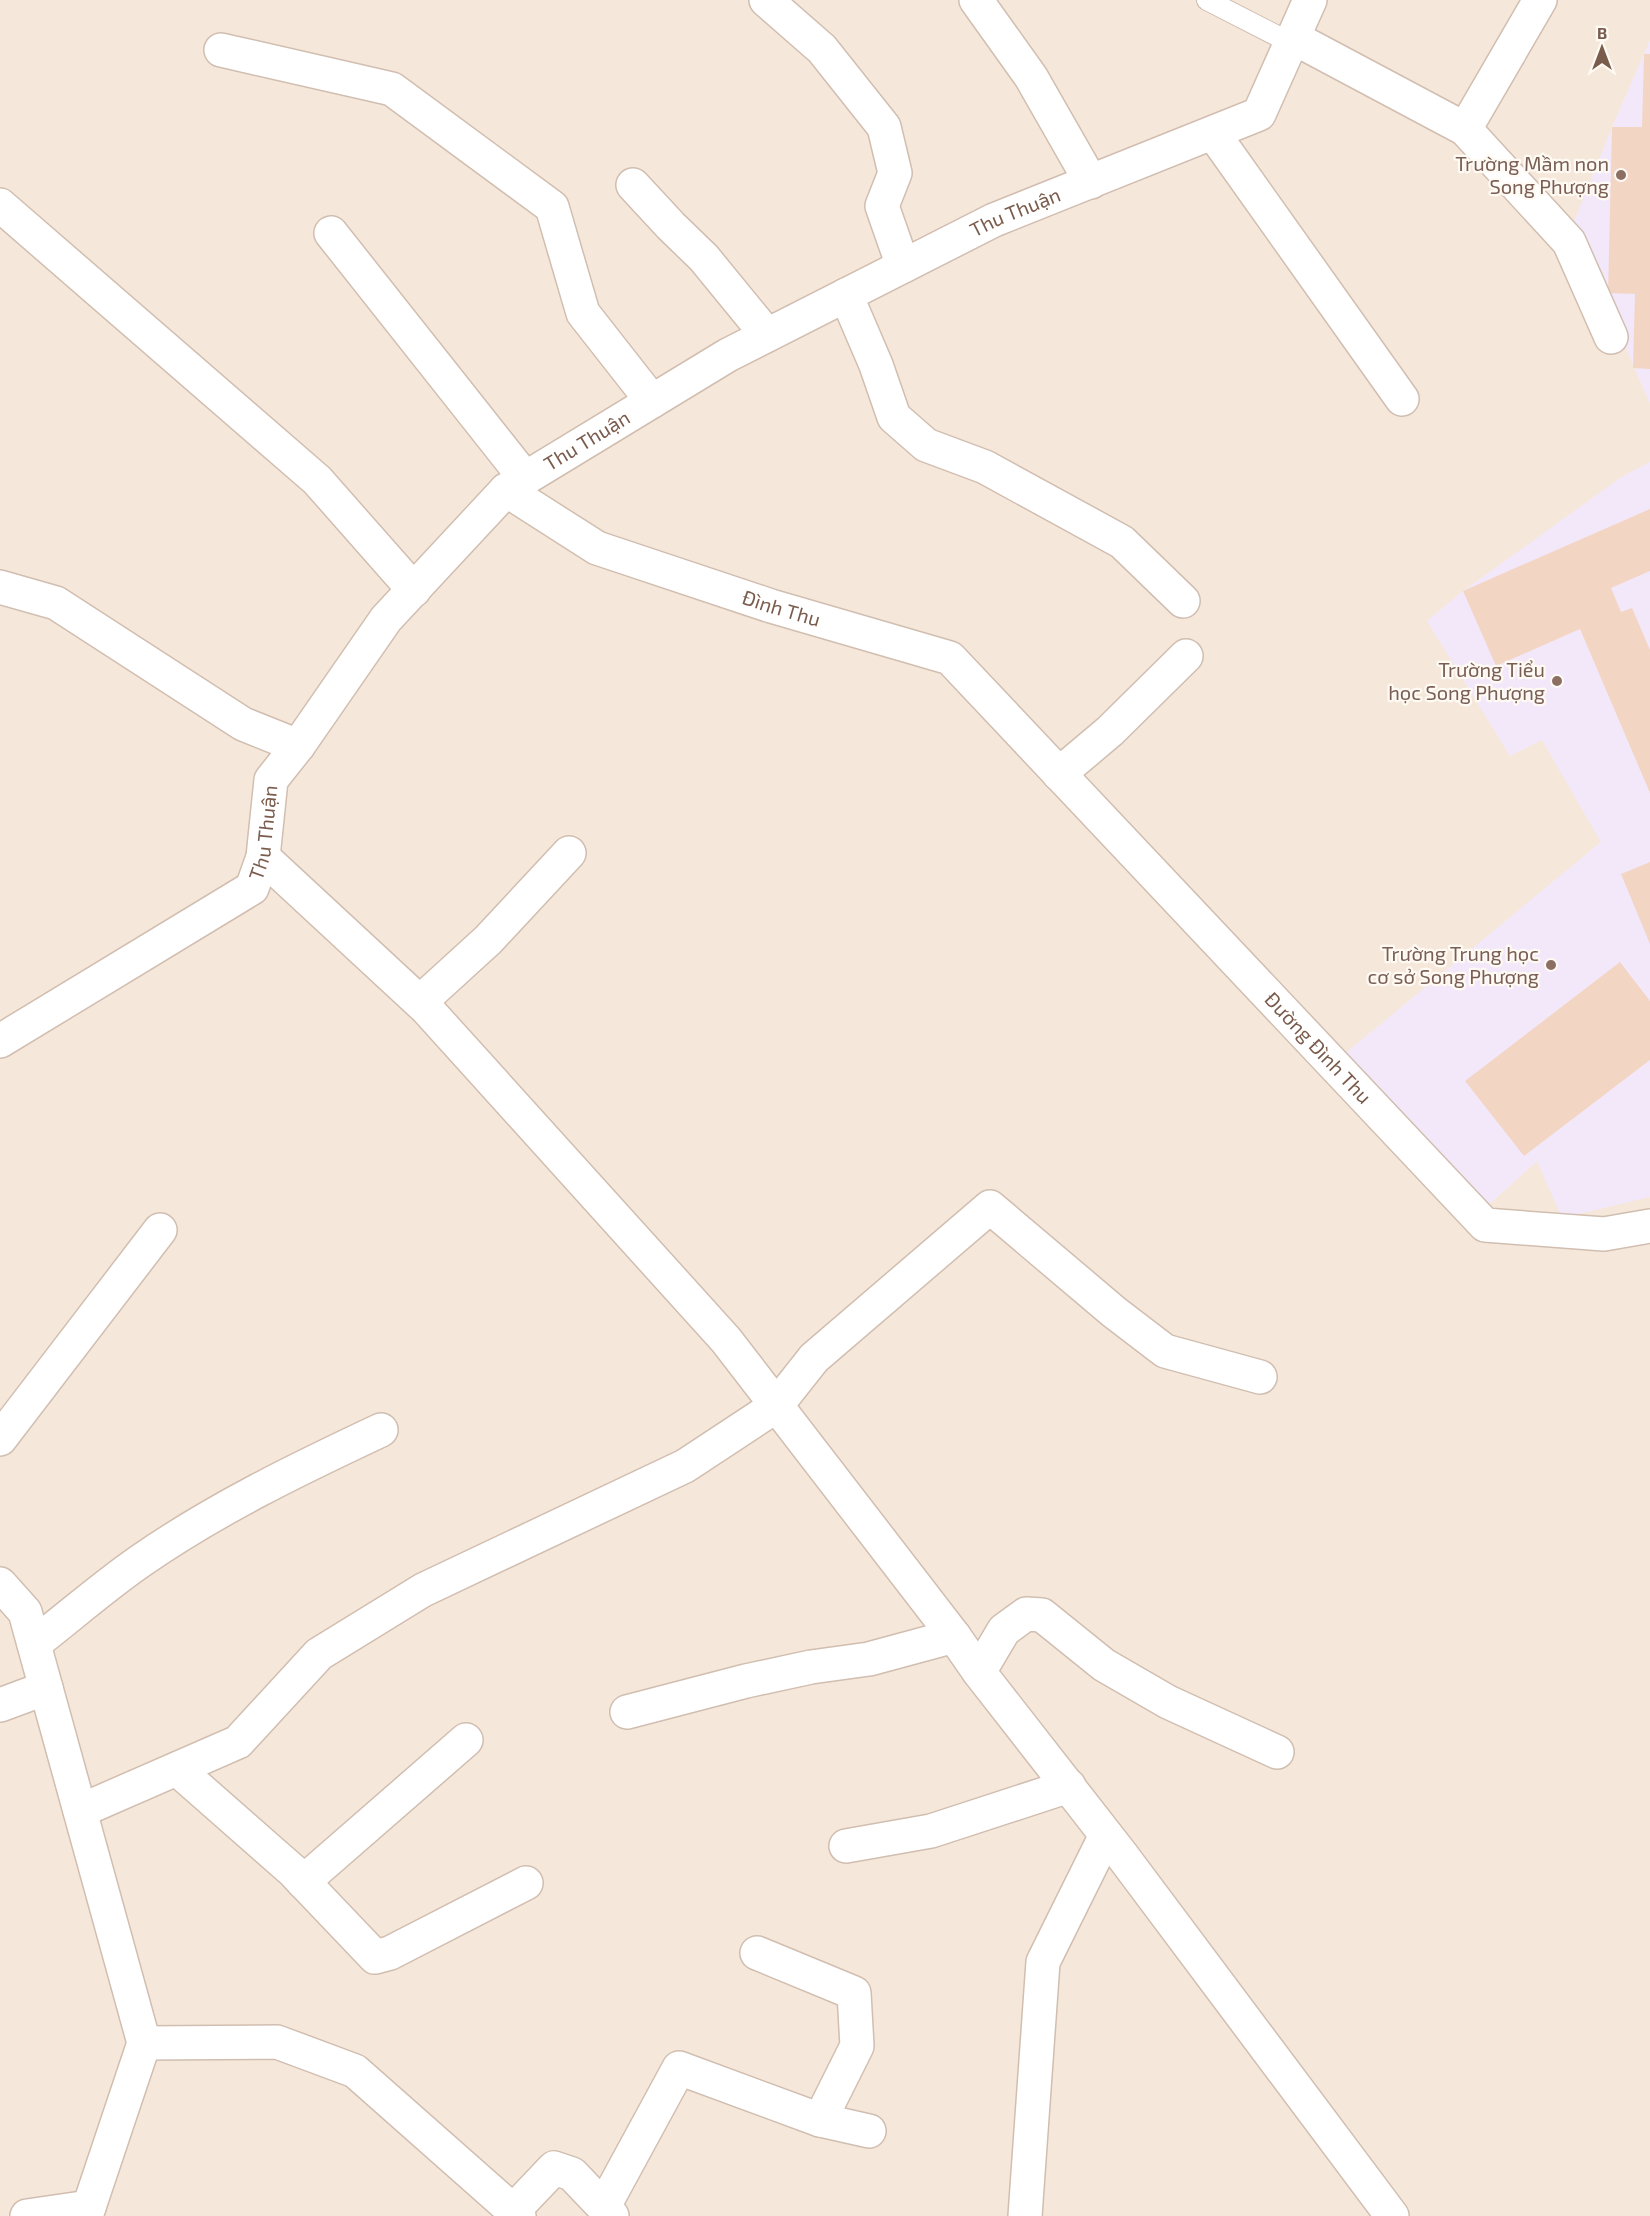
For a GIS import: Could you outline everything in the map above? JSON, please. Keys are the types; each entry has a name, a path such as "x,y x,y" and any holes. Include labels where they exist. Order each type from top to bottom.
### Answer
{"street":[{"path":"766,0 822,49 884,127 895,173 882,206 903,266"},
{"path":"976,0 1031,77 1091,182"},
{"name":"Thu Thuận","path":"0,1041 252,888 263,857 271,780 298,746 386,619 516,484 728,355 994,220 1259,114 1310,0"},
{"path":"1465,129 1540,0"},
{"path":"1293,40 1465,129 1569,242 1611,337"},
{"path":"221,50 392,89 552,207 583,313 652,401"},
{"path":"1213,133 1402,399"},
{"path":"633,185 704,258 767,335"},
{"path":"0,205 317,480 414,590"},
{"name":"Đình Thu","path":"331,233 516,484 597,548 771,606 950,658 1036,750"},
{"path":"846,295 876,365 894,417 926,444 985,467 1122,542 1184,602"},
{"path":"0,587 56,603 243,724 298,746"},
{"path":"1059,774 1110,731 1186,656"},
{"name":"Đường Đình Thu","path":"1036,750 1485,1225 1604,1234 1650,1226"},
{"path":"420,1002 488,940 569,853"},
{"path":"263,857 420,1002 726,1340 954,1636 979,1672 1106,1834 1392,2216"},
{"path":"80,1811 238,1742 319,1654 423,1590 685,1466 776,1406 814,1359 990,1207 1114,1312 1165,1351 1260,1377"},
{"path":"0,1439 160,1230"},
{"path":"34,1644 138,1563 209,1517 288,1473 381,1430"},
{"path":"0,1584 25,1612 144,2043 87,2211 27,2216"},
{"path":"979,1672 1004,1630 1026,1614 1042,1615 1104,1665 1168,1702 1277,1752"},
{"path":"627,1712 789,1672 869,1659 954,1636"},
{"path":"0,1705 46,1688"},
{"path":"303,1882 466,1740"},
{"path":"177,1769 303,1882 375,1957 390,1953 526,1883"},
{"path":"846,1846 931,1831 1069,1786"},
{"path":"1025,2216 1043,1962 1106,1834"},
{"path":"757,1953 854,1993 857,2046 820,2120"},
{"path":"144,2043 277,2042 355,2071 517,2213 554,2168 572,2174 608,2211 678,2068 820,2120 869,2131"}],"lane":[{"path":"1207,0 1293,40"}],"shaded area":[{"path":"0,0 1650,0 1650,2216 0,2216"},
{"name":"Trường Mầm non Song Phượng","path":"1650,40 1650,404 1573,224"},
{"path":"1650,462 1650,1197 1562,1218 1537,1161 1483,1210 1342,1056 1601,842 1542,740 1510,756 1427,621 1463,591 1623,476"}],"building":[{"path":"1644,54 1650,54 1650,369 1633,368 1635,294 1608,293 1612,127 1642,127"},
{"path":"1650,509 1650,571 1611,588 1621,612 1632,608 1650,650 1650,793 1580,629 1496,666 1463,591"},
{"path":"1650,862 1650,944 1621,874"},
{"name":"Trường Trung học cơ sở Song Phượng","path":"1620,962 1650,1001 1650,1060 1524,1156 1465,1081"}],"place":[{"name":"Trường Mầm non Song Phượng","path":"1621,175"},
{"name":"Trường Tiểu học Song Phượng","path":"1557,681"},
{"name":"Trường Trung học cơ sở Song Phượng","path":"1551,965"}]}
